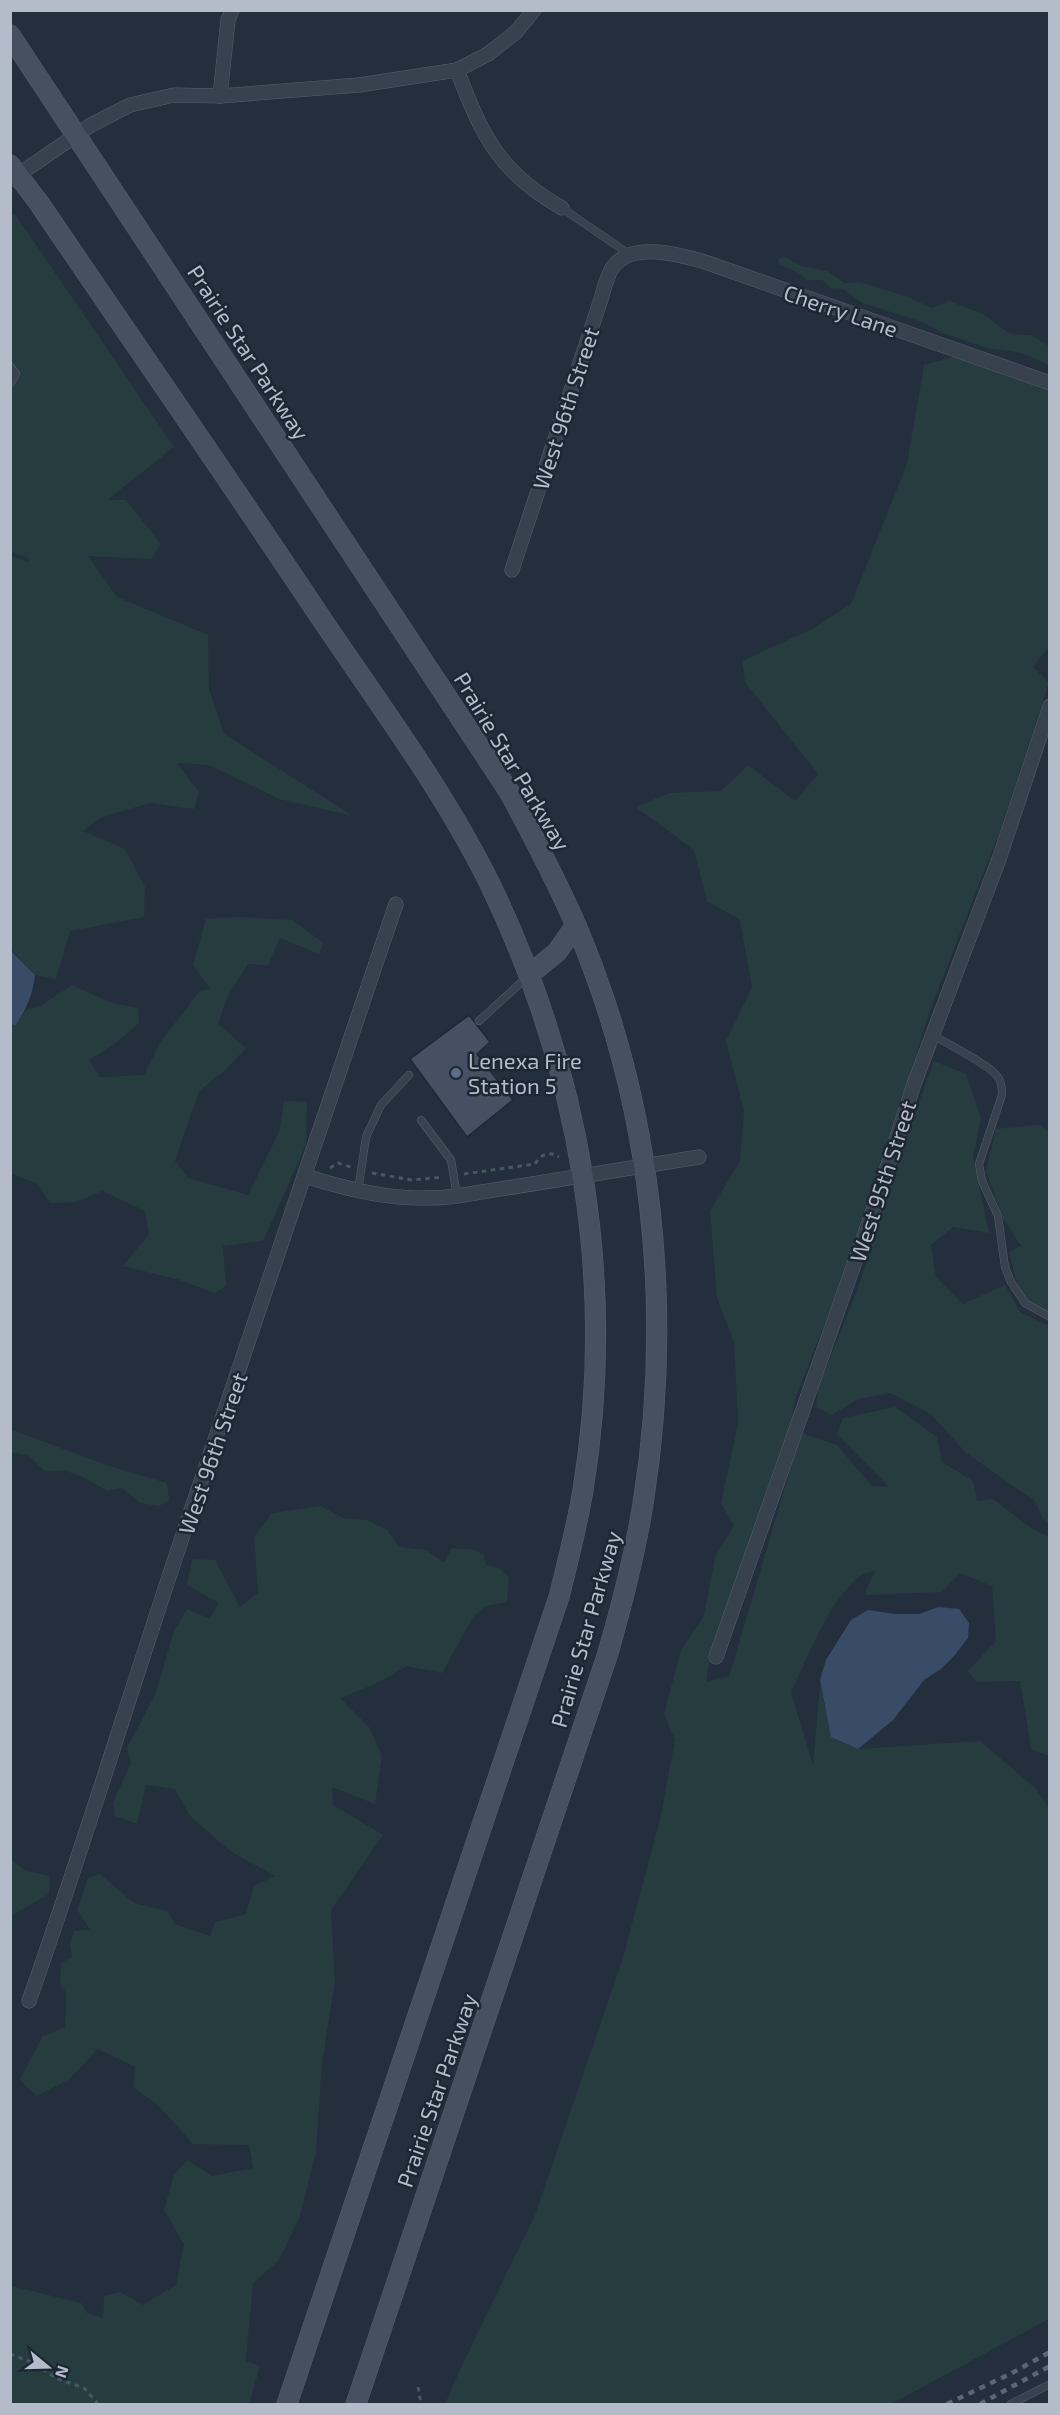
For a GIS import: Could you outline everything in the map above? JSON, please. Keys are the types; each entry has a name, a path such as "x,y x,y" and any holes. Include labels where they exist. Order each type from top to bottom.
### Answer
{"main road":[{"name":"Prairie Star Parkway","path":"10,35 510,793 547,861 576,925 600,988 620,1053 645,1166 654,1241 657,1311 656,1370 650,1453 643,1505 630,1570 608,1653 356,2404"},
{"name":"Prairie Star Parkway","path":"13,173 279,555 454,820 488,882 538,997 571,1110 592,1240 595,1361 591,1429 572,1547 544,1646 287,2404"},
{"path":"529,975 557,952 576,925"}],"street":[{"path":"220,96 228,20 232,10"},
{"path":"13,173 77,136 91,125 130,105 174,95 220,96 359,85 457,70 488,54 516,32 534,10"},
{"path":"457,70 484,134 500,158 536,193 562,208"},
{"name":"Cherry Lane","path":"630,255 655,251 702,261 1050,383"},
{"name":"West 96th Street","path":"512,570 601,299 613,267 630,255"},
{"name":"West 95th Street","path":"716,1658 933,1035 999,859 1050,706"},
{"name":"West 96th Street","path":"29,2001 396,904"},
{"path":"305,1176 358,1191 401,1198 457,1196 699,1157"}],"lane":[{"path":"562,208 630,255"},
{"path":"10,366 16,374 10,384"},
{"path":"479,1021 529,975"},
{"path":"933,1035 983,1064 997,1075 1001,1083 1002,1095 979,1164 982,1181 998,1216 1005,1266 1011,1282 1025,1303 1050,1317"},
{"path":"358,1191 366,1137 381,1105 409,1075"},
{"path":"421,1120 451,1160 457,1196"},
{"path":"1011,2404 1050,2384"}],"path":[{"path":"10,2354 31,2362 58,2379 84,2388 98,2404"},
{"path":"418,2387 421,2404"}],"green space":[{"path":"11,214 15,214 174,447 107,500 126,500 161,544 151,559 88,556 117,597 208,635 209,689 224,734 353,816 279,799 209,765 177,763 199,792 194,809 150,803 102,817 83,831 125,849 145,887 144,917 70,931 56,979 35,975 11,949 10,556 29,562 27,557 11,552"},
{"path":"785,257 801,266 827,271 845,283 860,282 908,297 932,308 949,301 983,314 1010,334 1031,335 1049,346 1049,365 1022,353 987,348 943,333 925,323 863,303 843,289 831,288 822,280 806,280 799,273 780,265 778,259"},
{"path":"952,357 1049,386 1049,650 1047,649 1033,667 1049,683 999,833 929,1013 891,1135 827,1318 795,1399 791,1431 710,1656 706,1682 729,1677 801,1433 837,1445 872,1486 889,1487 837,1434 843,1418 895,1407 937,1437 942,1462 973,1481 977,1501 993,1499 1031,1528 1049,1537 1049,1756 1031,1749 1020,1681 977,1682 968,1671 996,1641 992,1586 960,1573 942,1592 864,1595 875,1571 862,1575 849,1586 825,1621 791,1693 813,1765 820,1684 831,1737 858,1749 980,1741 1035,1788 1049,1807 1049,2319 891,2404 445,2404 535,2215 622,1961 660,1820 675,1740 664,1714 681,1650 704,1616 715,1557 734,1525 721,1503 738,1424 734,1342 717,1298 710,1211 740,1161 744,1111 726,1041 752,987 740,920 707,901 694,850 636,807 669,793 721,791 748,765 795,801 818,774 745,682 742,661 812,629 851,604 907,464 924,365"},
{"path":"237,917 292,920 324,943 319,954 280,938 268,965 248,964 227,997 218,1024 246,1048 224,1071 199,1091 175,1161 188,1178 248,1195 279,1132 284,1101 307,1102 306,1145 263,1241 223,1246 226,1286 215,1293 180,1280 123,1266 149,1234 145,1211 102,1191 76,1202 50,1203 38,1184 11,1173 10,1024 15,1026 27,1009 39,1007 72,985 112,1003 138,1008 139,1023 113,1045 89,1060 100,1077 144,1075 161,1041 200,991 211,989 193,965 206,919"},
{"path":"934,1061 966,1074 981,1118 973,1157 989,1233 953,1227 931,1245 936,1277 963,1304 1005,1285 1020,1312 1049,1326 1049,1525 1043,1519 1035,1501 966,1453 931,1414 890,1393 858,1399 832,1415 816,1407 819,1384 857,1291 904,1143"},
{"path":"1039,1125 1049,1132 1049,1318 1032,1308 1021,1291 1009,1252 1021,1246 1003,1218 986,1171 996,1129"},
{"path":"10,1429 112,1467 167,1483 169,1500 159,1506 140,1503 122,1488 107,1491 70,1472 46,1472 29,1456 11,1452"},
{"path":"321,1506 343,1518 367,1520 387,1530 399,1547 426,1550 444,1563 452,1548 473,1549 484,1555 486,1565 499,1568 509,1577 507,1602 486,1606 473,1617 442,1673 407,1666 375,1684 340,1698 369,1727 382,1756 375,1804 332,1787 333,1805 383,1835 331,1910 335,1981 322,2064 316,2152 300,2216 279,2260 253,2283 246,2361 260,2366 249,2404 11,2404 11,2286 81,2303 87,2313 103,2318 104,2296 120,2292 143,2305 176,2285 184,2244 164,2210 174,2175 187,2160 212,2176 253,2168 249,2145 193,2144 158,2105 133,2087 135,2067 98,2049 69,2079 37,2096 20,2080 42,2037 65,2027 66,1993 60,1983 61,1963 72,1957 70,1944 74,1931 90,1929 77,1910 88,1878 100,1874 134,1903 167,1911 175,1924 210,1936 215,1922 246,1914 254,1886 275,1876 230,1851 190,1816 175,1789 146,1785 137,1824 115,1816 113,1803 131,1763 127,1748 155,1695 174,1631 187,1609 210,1619 219,1603 187,1585 192,1559 215,1560 240,1607 258,1593 254,1537 272,1513"},
{"path":"11,1859 26,1871 50,1876 49,1894 11,1916"}],"water":[{"path":"10,950 35,975 28,1002 15,1026 11,1024"},
{"path":"938,1607 959,1609 969,1623 968,1638 954,1656 941,1669 924,1680 893,1720 858,1749 831,1737 820,1680 826,1660 851,1620 868,1610 895,1614 919,1614"}],"building":[{"name":"Lenexa Fire Station 5","path":"469,1015 490,1042 477,1054 513,1100 467,1137 410,1059"}],"railway":[{"path":"947,2404 1050,2352"},
{"path":"980,2404 1050,2366"}],"place":[{"name":"Lenexa Fire Station 5","path":"456,1073"}]}
